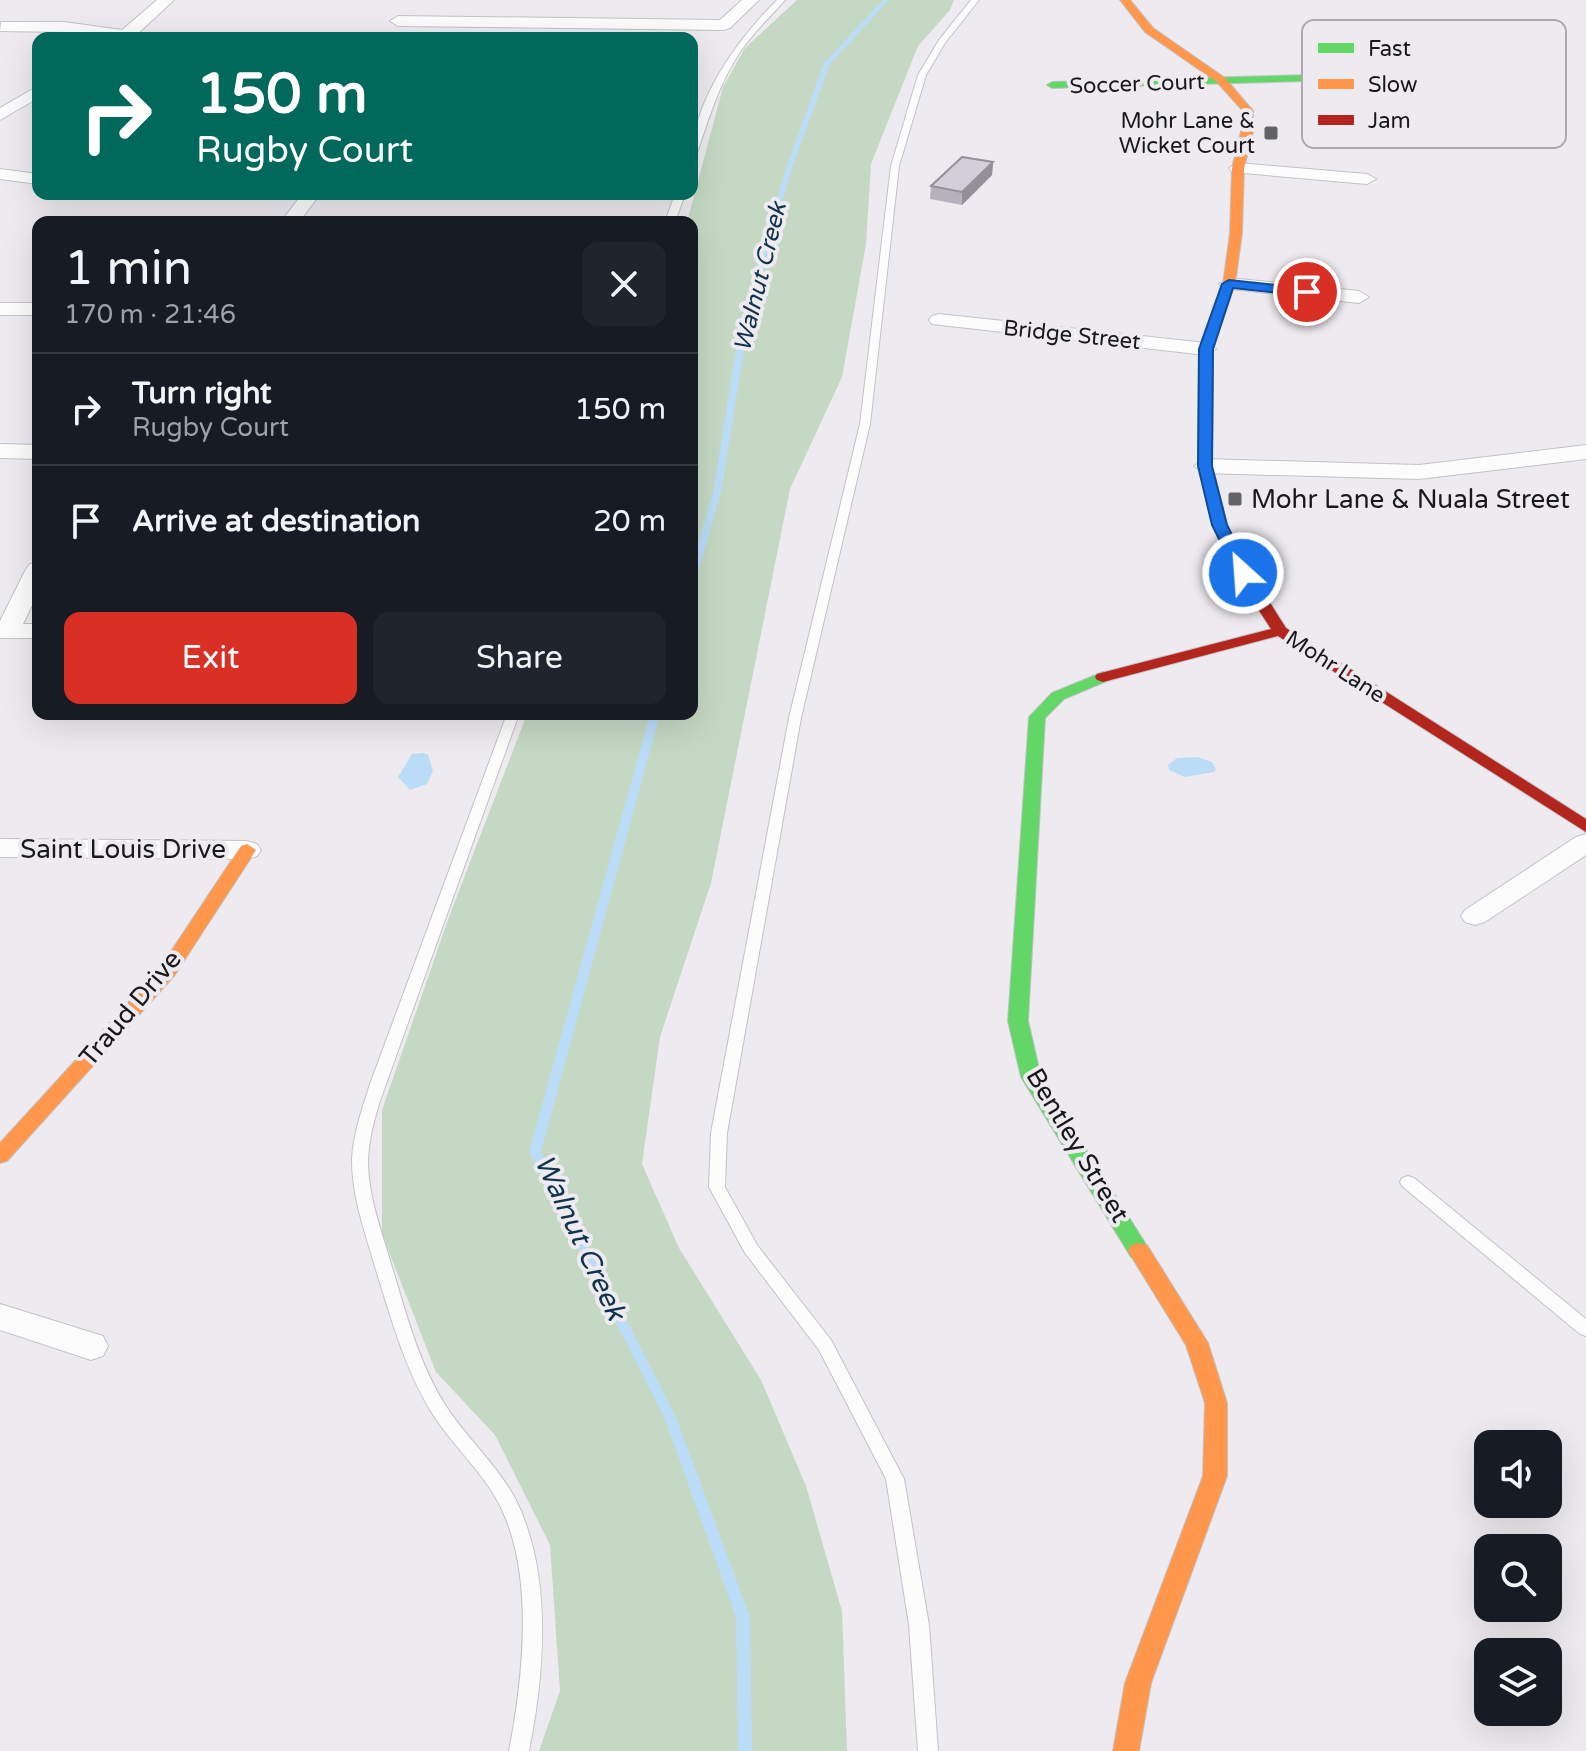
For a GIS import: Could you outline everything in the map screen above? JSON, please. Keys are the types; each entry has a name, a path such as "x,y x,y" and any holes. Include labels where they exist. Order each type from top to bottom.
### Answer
{"street":[{"path":"131,32 166,0"},
{"path":"398,21 724,25 751,0"},
{"path":"1125,0 1137,0"},
{"name":"Mohr Lane","path":"1125,0 1149,30 1221,80 1248,111 1247,132 1238,168 1236,233 1229,284 1206,349 1205,466 1220,525 1243,573 1280,631 1586,827"},
{"path":"388,4 406,32"},
{"path":"1,27 64,27 94,32"},
{"name":"Soccer Court","path":"1052,85 1302,79"},
{"path":"1,113 32,95"},
{"path":"1238,168 1367,179"},
{"path":"0,174 32,178"},
{"path":"1229,284 1359,297"},
{"path":"0,309 32,309"},
{"name":"Bridge Street","path":"939,320 1206,349"},
{"path":"0,451 32,452"},
{"path":"1205,466 1419,472 1586,452"},
{"path":"32,580 3,631 32,631"},
{"name":"Bentley Street","path":"1126,1751 1138,1683 1215,1476 1216,1403 1197,1343 1031,1077 1018,1021 1037,717 1058,696 1091,680 1280,631"},
{"path":"1475,916 1586,843"},
{"name":"Saint Louis Drive","path":"0,848 247,850"},
{"name":"Traud Drive","path":"0,1156 167,972 247,850"},
{"path":"0,1317 91,1346"}],"lane":[{"path":"698,138 712,95 733,52 781,0"},
{"path":"928,1751 919,1625 895,1479 825,1345 751,1249 717,1187 719,1133 795,718 865,424 895,166 922,75 942,42 975,0"},
{"path":"511,720 378,1084 361,1150 363,1196 408,1351 438,1408 511,1509 524,1544 531,1615 519,1751"},
{"path":"1408,1182 1586,1329"}],"green space":[{"path":"797,0 954,0 950,10 918,46 871,164 866,244 842,377 790,489 711,883 660,1037 642,1164 679,1248 761,1380 806,1486 842,1611 847,1751 539,1751 560,1691 550,1545 495,1435 436,1372 382,1234 382,1110 449,917 525,720 698,720 698,216 689,216 693,200 698,200 698,181 723,87 745,48"}],"water":[{"path":"412,754 428,755 433,771 427,784 410,790 398,777"},
{"path":"1198,757 1212,762 1216,769 1214,772 1185,777 1169,770 1168,765 1177,758"}],"building":[{"path":"962,157 993,162 962,192 931,186"}],"waterway":[{"name":"Walnut Creek","path":"698,559 717,492 745,319 788,171 827,63 886,0"},
{"name":"Walnut Creek","path":"653,720 535,1152 670,1417 743,1617 745,1751"}],"traffic: fast":[{"path":"1052,85 1302,78"},
{"path":"1103,677 1058,696 1037,717 1018,1021 1031,1077 1139,1251"}],"traffic: slow":[{"path":"1125,0 1149,30 1221,80 1248,111 1247,132 1238,168 1236,233 1229,284 1206,349 1205,466 1216,508"},
{"path":"0,1156 167,972 247,850"},
{"path":"1126,1751 1138,1683 1215,1476 1216,1403 1197,1343 1139,1251"}],"traffic: jam":[{"path":"1216,508 1220,525 1243,573 1280,631 1586,827"},
{"path":"1103,677 1280,631"}],"place":[{"name":"Mohr Lane & Wicket Court","path":"1271,133"},
{"name":"Mohr Lane & Nuala Street","path":"1235,499"}],"route":[{"path":"1243,573 1220,525 1205,466 1206,349 1229,284 1307,292"}]}
